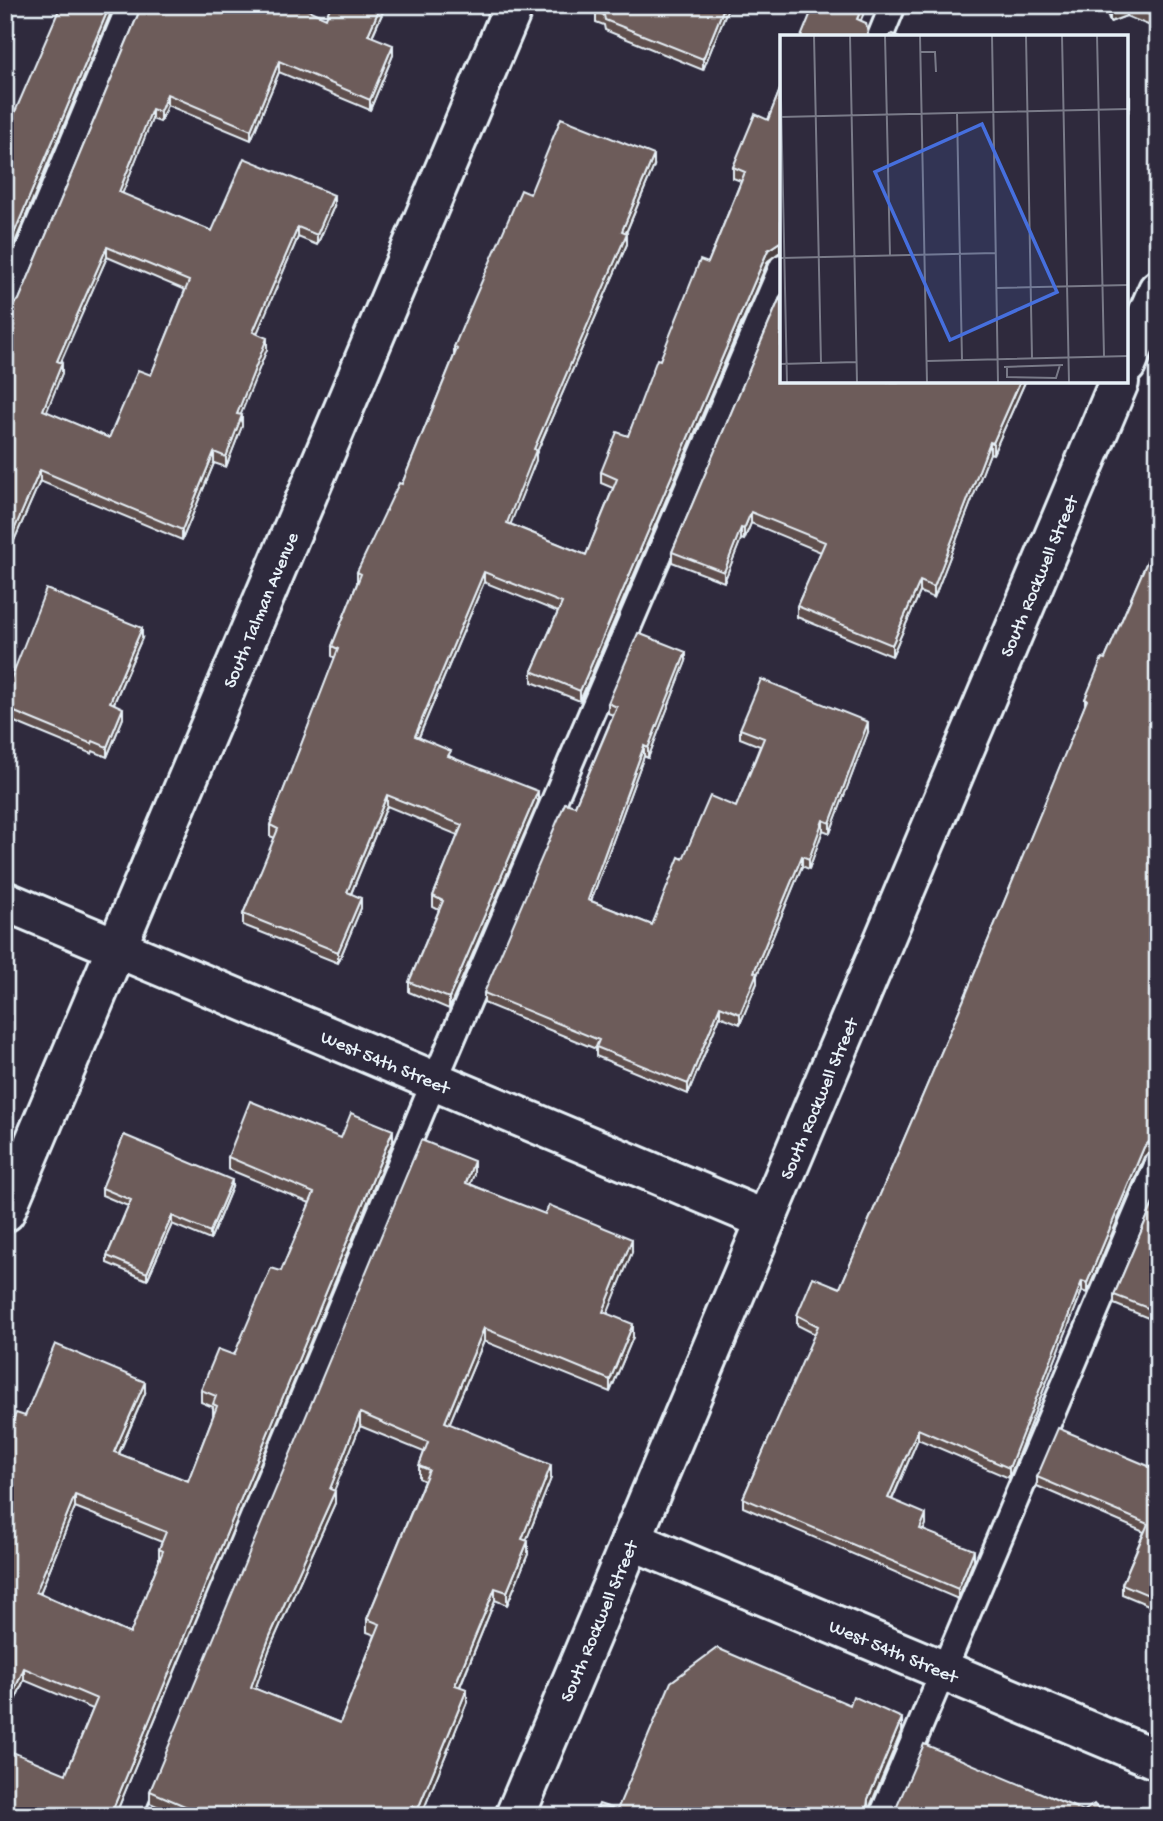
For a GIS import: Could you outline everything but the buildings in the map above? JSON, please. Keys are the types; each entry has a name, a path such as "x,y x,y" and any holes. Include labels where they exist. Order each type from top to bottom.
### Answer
{"street":[{"name":"South Talman Avenue","path":"5,1212 514,5"},
{"path":"1128,360 1158,290"},
{"name":"South Rockwell Street","path":"515,1816 1119,383"},
{"name":"West 54th Street","path":"5,901 766,1220"},
{"name":"West 54th Street","path":"631,1540 1158,1760"}],"lane":[{"path":"5,304 130,5"},
{"path":"881,35 893,5"},
{"path":"129,1816 434,1082 780,272"},
{"path":"883,1816 1158,1163"}]}
